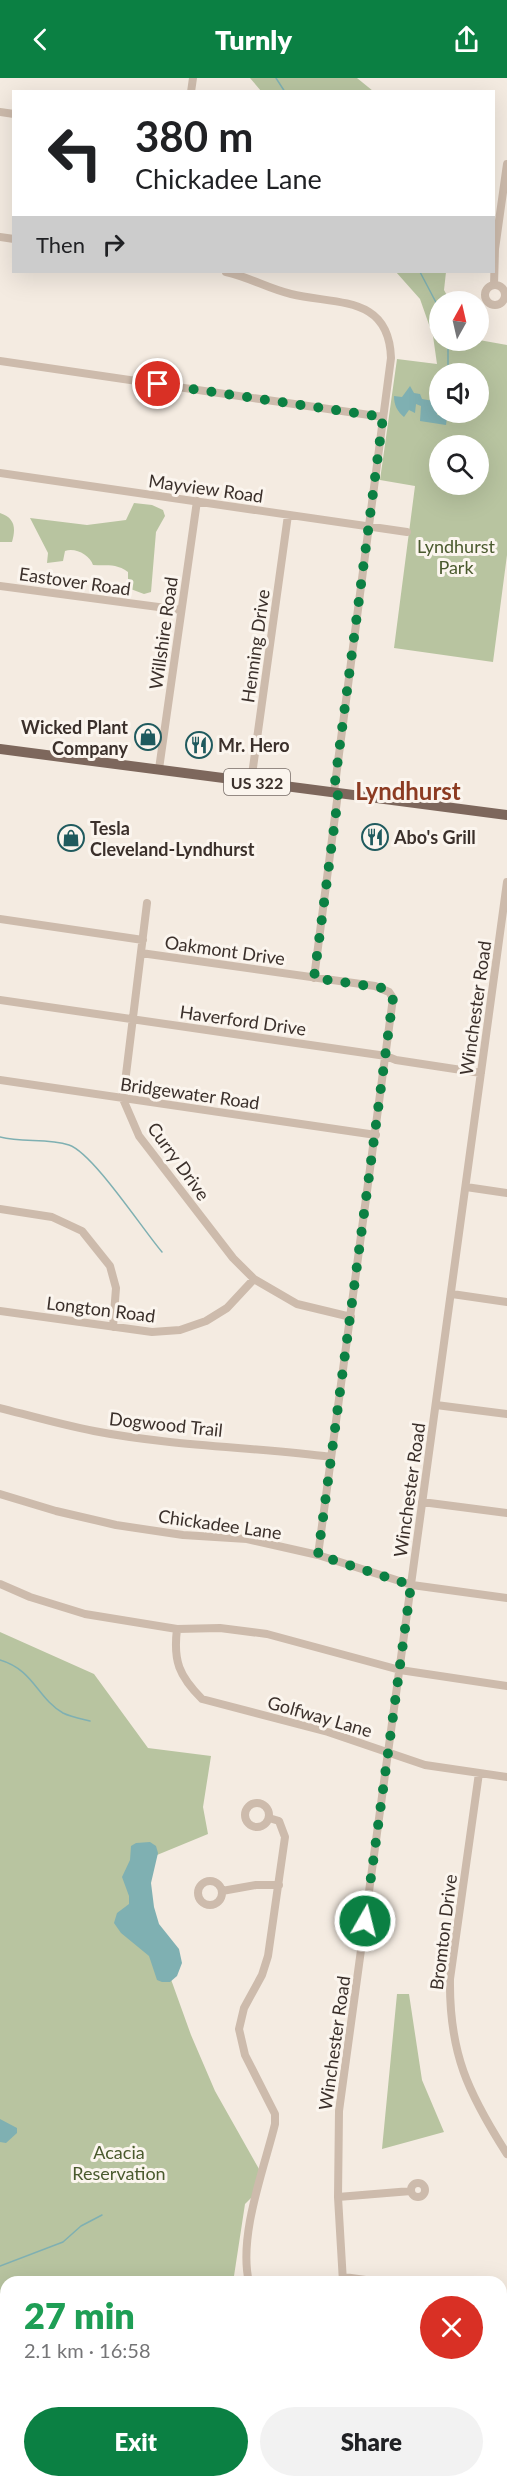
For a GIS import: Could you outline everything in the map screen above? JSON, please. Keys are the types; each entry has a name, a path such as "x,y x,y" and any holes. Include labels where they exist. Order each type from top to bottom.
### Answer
{"main road":[{"name":"US 322","path":"0,749 507,815"}],"street":[{"path":"495,249 506,185 507,164"},
{"path":"229,273 290,294 353,304 372,312 387,333 391,345 367,526 314,978"},
{"path":"494,273 494,285"},
{"path":"0,361 383,417"},
{"name":"Mayview Road","path":"0,473 408,532"},
{"name":"Willshire Road","path":"159,769 197,501"},
{"name":"Henning Drive","path":"251,782 288,515"},
{"name":"Eastover Road","path":"0,586 181,610"},
{"name":"Winchester Road","path":"344,2276 338,2197 339,2111 507,882"},
{"name":"Curry Drive","path":"147,903 123,1099 138,1136 226,1250 254,1280 297,1304 351,1317"},
{"name":"Oakmont Drive","path":"0,919 143,940"},
{"name":"Oakmont Drive","path":"141,953 383,988 393,998 386,1056"},
{"name":"Haverford Drive","path":"0,1000 386,1056 396,1060 481,1073"},
{"path":"318,1555 386,1056"},
{"name":"Bridgewater Road","path":"0,1080 376,1135"},
{"path":"466,1187 507,1193"},
{"path":"0,1209 52,1217 82,1231 110,1266 116,1288 113,1328"},
{"name":"Longton Road","path":"0,1311 113,1328 152,1332 180,1330 206,1321 227,1308 254,1280"},
{"path":"452,1294 507,1302"},
{"path":"436,1405 507,1414"},
{"name":"Dogwood Trail","path":"0,1408 93,1431 177,1443 269,1449 332,1457"},
{"name":"Chickadee Lane","path":"0,1494 56,1511 116,1525 183,1535 247,1539 318,1555 411,1585 507,1598"},
{"path":"422,1502 507,1514"},
{"path":"0,1584 30,1597 85,1614 177,1629 220,1628 267,1634 400,1670 507,1686"},
{"name":"Golfway Lane","path":"177,1629 175,1647 178,1666 187,1684 202,1699 328,1732 425,1765 507,1777"},
{"name":"Bromton Drive","path":"479,1773 450,1979 449,2002 463,2074 478,2109 507,2154"},
{"path":"248,2276 246,2251 249,2227 275,2124 275,2114 245,2055 239,2030 240,2021 268,1956 279,1885 284,1832 279,1821 269,1818"},
{"path":"222,1891 256,1885 279,1885"},
{"path":"338,2197 411,2191"}],"green space":[{"path":"250,78 357,78 372,90 260,90"},
{"name":"Lyndhurst Park","path":"397,273 446,273 444,290 429,291 429,325 420,299"},
{"name":"Lyndhurst Park","path":"489,342 507,345 507,555 493,662 394,648 415,486 380,480 397,359 429,363 429,423 489,423 489,363 437,363 435,351 489,351"},
{"path":"134,503 152,505 163,510 165,516 156,532 151,592 144,594 128,588 128,572 124,569 115,566 93,565 89,558 77,551 65,551 63,561 47,563 48,553 30,518 87,525 126,520"},
{"path":"0,513 9,518 13,524 12,542 0,542"},
{"name":"Acacia Reservation","path":"0,1632 94,1674 148,1748 211,1756 203,1807 208,1834 157,1855 141,1896 191,2035 215,2091 259,2169 253,2196 245,2204 234,2276 0,2276"},
{"path":"397,1994 409,1994 422,2080 444,2132 382,2149"}],"water":[{"path":"410,386 414,393 420,394 422,399 429,400 429,422 420,421 421,406 416,404 415,413 409,410 404,417 395,405 394,396 402,397"},
{"path":"150,1842 156,1846 158,1853 151,1883 154,1907 159,1924 179,1949 182,1963 177,1976 170,1982 157,1980 149,1956 121,1933 114,1923 117,1913 129,1904 129,1896 122,1877 130,1860 131,1846 136,1843"},
{"path":"0,2119 17,2128 17,2133 6,2143 0,2142"}],"waterway":[{"path":"276,78 284,90"},
{"path":"421,273 430,291"},
{"path":"448,351 448,363"},
{"path":"0,1137 61,1143 79,1151 104,1177 162,1252"},
{"path":"0,1660 21,1670 54,1707 73,1717 90,1721"},
{"path":"0,2266 63,2242 81,2226 102,2215"}],"place":[{"name":"Wicked Plant Company","path":"148,737"},
{"name":"Mr. Hero","path":"199,745"},
{"name":"Abo's Grill","path":"375,837"},
{"name":"Tesla Cleveland-Lyndhurst","path":"71,838"}],"district":[{"name":"Lyndhurst","path":"408,790"}],"route":[{"path":"158,384 383,417 335,782 334,792 338,793 337,805 314,978 383,988 393,998 318,1555 411,1585 365,1921"}]}
